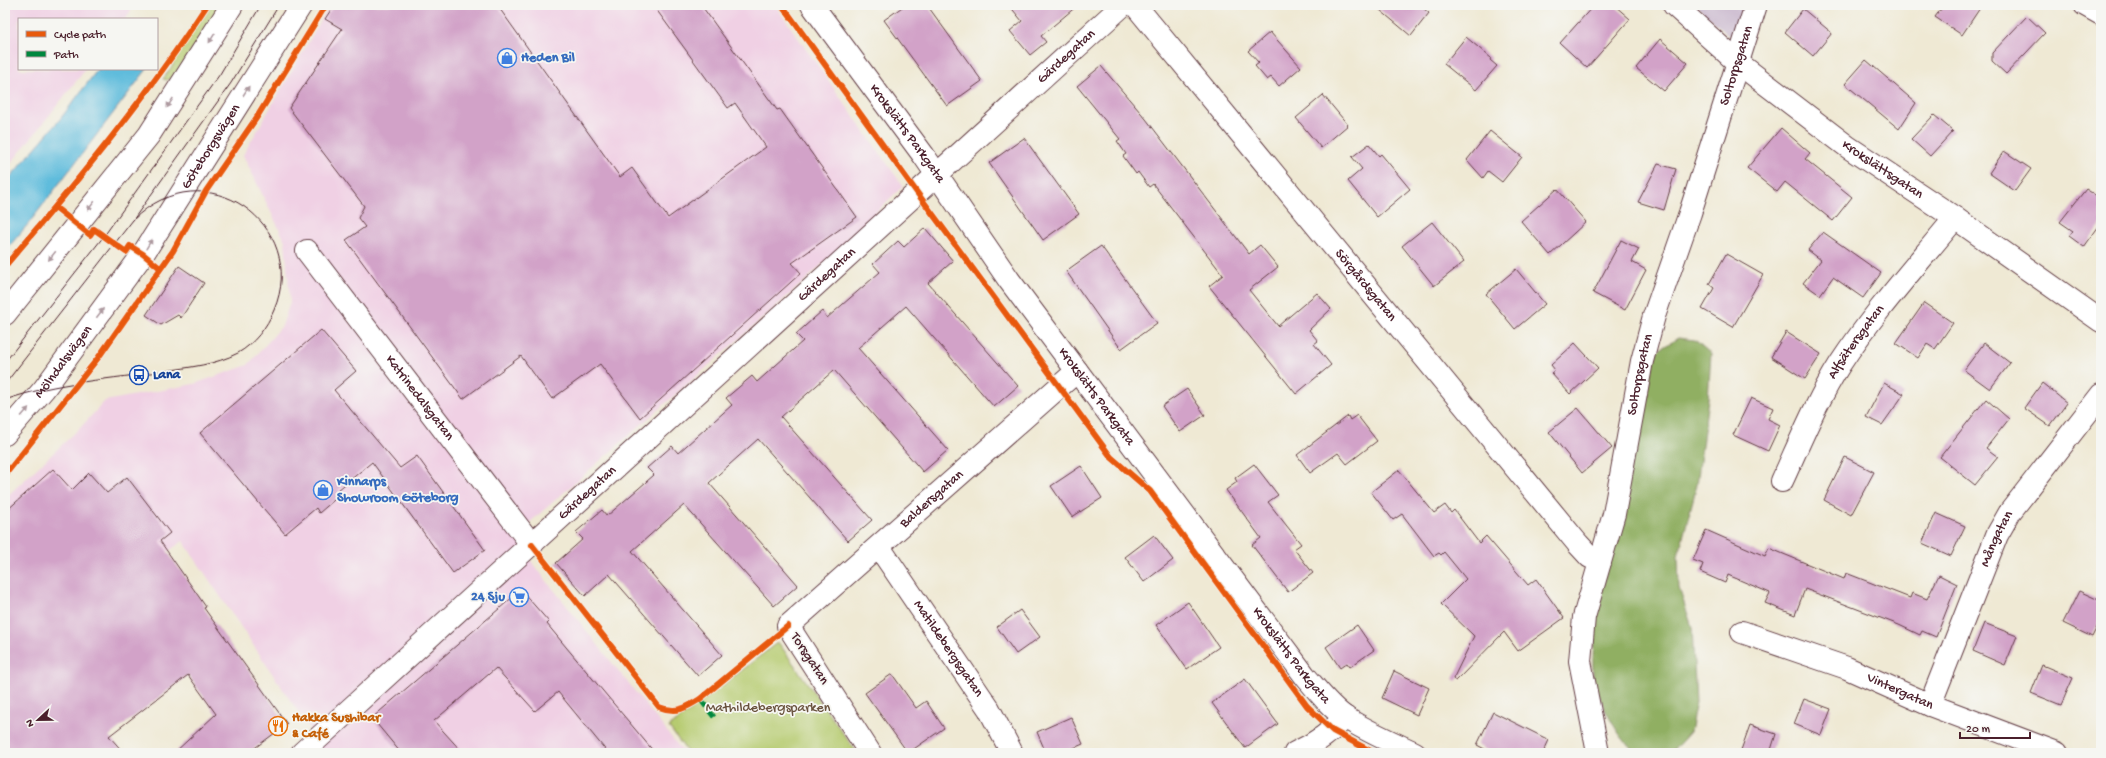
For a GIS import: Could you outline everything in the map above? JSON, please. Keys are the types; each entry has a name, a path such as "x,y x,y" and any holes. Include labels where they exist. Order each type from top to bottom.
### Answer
{"street":[{"path":"5,314 149,135 232,5"},
{"name":"Göteborgsvägen","path":"120,287 143,254 301,5"},
{"name":"Krokslätts Parkgata","path":"812,5 937,176 1009,280 1305,676 1324,698 1345,717 1370,732 1415,753"},
{"name":"Gärdegatan","path":"302,753 1123,5"},
{"name":"Sörgårdsgatan","path":"1134,5 1578,544 1590,557 1600,562"},
{"name":"Krokslättsgatan","path":"1674,5 1737,62 1848,147 1955,218 2101,321"},
{"name":"Soltorpsgatan","path":"1598,753 1580,661 1584,617 1614,514 1644,354 1756,5"},
{"path":"2085,5 2101,14"},
{"name":"Alfsätersgatan","path":"1782,481 1820,400 1839,365 1859,336 1955,218"},
{"name":"Katrinedalsgatan","path":"306,251 532,545"},
{"name":"Mölndalsvägen","path":"5,434 44,389 120,287"},
{"name":"Baldersgatan","path":"788,626 1077,371"},
{"name":"Mångatan","path":"1930,705 1997,535 2010,512 2101,395"},
{"name":"Matildebergsgatan","path":"879,547 990,709 1012,753"},
{"name":"Torsgatan","path":"788,626 870,753"},
{"name":"Vintergatan","path":"1742,632 1847,668 1930,705 2057,753"},
{"path":"1295,753 1323,739 1333,731 1345,717"}],"shaded area":[{"path":"5,5 134,5 127,18 18,18 18,70 85,70 5,171"},
{"path":"330,5 775,5 903,186 806,280 520,531 531,561 684,753 286,753 311,731 183,541 5,665 5,498 80,428 105,401 194,384 248,365 282,326 290,302 285,241 243,155"},
{"path":"1695,5 1744,5 1733,39"}],"green space":[{"path":"211,5 222,5 174,77 167,80 163,79 173,65 173,57"},
{"path":"1678,338 1695,340 1711,354 1708,399 1697,485 1678,556 1679,588 1692,627 1696,702 1690,732 1671,753 1644,754 1633,749 1625,741 1617,731 1603,706 1593,674 1594,643 1597,612 1651,372 1657,351"},
{"name":"Mathildebergsparken","path":"778,642 857,753 688,753 669,727"}],"water":[{"path":"97,70 146,70 29,223 5,251 5,183 61,118"}],"building":[{"path":"334,5 497,5 620,177 632,168 668,218 766,147 735,103 728,108 653,5 701,5 777,110 780,109 857,217 792,263 801,273 640,418 600,364 552,399 521,356 463,399 346,240 365,227 358,218 364,206 289,108 342,29 325,19"},
{"path":"905,5 927,5 982,81 947,106 884,20"},
{"path":"1009,5 1078,5 1041,36 1046,42 1030,55 1010,31 1022,21"},
{"path":"1374,5 1419,5 1429,13 1411,36"},
{"path":"1594,5 1614,5 1630,19 1587,68 1560,43"},
{"path":"1944,5 1982,5 1962,35 1935,17"},
{"path":"1803,9 1832,33 1813,56 1785,32"},
{"path":"2027,16 2045,33 2006,74 1992,61 1992,53"},
{"path":"1270,32 1301,67 1279,86 1271,77 1267,80 1255,66 1259,63 1248,51"},
{"path":"1466,37 1491,58 1490,60 1497,66 1476,90 1444,64"},
{"path":"1660,39 1688,63 1664,91 1636,68"},
{"path":"1866,60 1916,103 1899,129 1845,84"},
{"path":"1101,66 1146,119 1249,254 1260,245 1278,267 1249,290 1278,326 1317,293 1331,309 1309,330 1318,341 1314,344 1331,365 1296,394 1209,286 1223,275 1153,184 1149,187 1138,172 1136,174 1123,156 1126,154 1117,141 1120,139 1077,86"},
{"path":"1323,95 1348,125 1321,148 1296,118"},
{"path":"1934,115 1953,131 1930,156 1911,139"},
{"path":"1781,128 1810,153 1805,159 1852,197 1833,221 1785,182 1777,192 1747,168"},
{"path":"1490,131 1522,157 1502,182 1488,171 1483,178 1467,160"},
{"path":"1024,138 1079,214 1043,240 989,163"},
{"path":"1369,144 1379,156 1381,154 1410,189 1377,217 1348,181 1362,169 1352,157"},
{"path":"2004,151 2031,169 2015,191 1989,173"},
{"path":"1658,164 1676,169 1664,210 1638,202"},
{"path":"1557,189 1586,222 1550,255 1521,221"},
{"path":"2086,189 2101,199 2101,223 2084,247 2069,236 2073,231 2060,222"},
{"path":"1432,222 1464,262 1434,286 1402,246"},
{"path":"925,228 953,261 928,283 1018,386 994,407 906,306 858,348 948,450 923,472 834,370 781,417 872,520 848,541 758,439 709,483 798,585 774,606 684,505 632,551 722,655 698,676 609,574 585,596 556,563 583,539 576,532 602,510 607,516 654,475 647,468 672,446 678,453 732,405 726,398 752,376 757,382 803,341 796,334 822,311 827,318 880,272 873,264 898,241 904,247"},
{"path":"1823,232 1881,273 1863,298 1833,277 1820,295 1803,283 1821,260 1808,250"},
{"path":"1621,240 1639,249 1632,262 1646,270 1625,310 1593,293"},
{"path":"1101,246 1157,323 1121,349 1066,271"},
{"path":"1726,254 1763,275 1733,327 1702,309 1714,288 1709,284"},
{"path":"179,266 204,283 181,318 178,315 161,325 146,315"},
{"path":"1516,269 1545,304 1515,329 1486,294"},
{"path":"1924,303 1953,323 1935,349 1927,344 1918,358 1896,343"},
{"path":"321,330 356,371 334,390 400,468 417,456 485,550 453,573 372,462 338,490 341,494 319,513 316,508 285,534 200,433"},
{"path":"1786,332 1821,354 1805,379 1771,357"},
{"path":"1575,343 1598,368 1570,394 1551,373 1555,370 1551,365"},
{"path":"1984,343 2010,363 1990,389 1964,370"},
{"path":"1884,383 1904,394 1882,425 1866,417"},
{"path":"2042,383 2067,403 2050,426 2024,408"},
{"path":"1187,389 1205,415 1180,432 1162,406"},
{"path":"1751,398 1773,408 1768,419 1780,425 1768,451 1733,435"},
{"path":"1986,399 2009,419 1986,448 1998,457 1975,485 1940,457"},
{"path":"1578,408 1612,448 1582,473 1549,432"},
{"path":"1357,415 1377,441 1347,464 1338,453 1310,473 1297,455 1348,416 1350,420"},
{"path":"1845,457 1874,472 1851,515 1824,500"},
{"path":"1254,464 1278,495 1268,502 1301,544 1294,549 1313,573 1288,592 1252,545 1261,538 1226,490 1237,482 1235,478"},
{"path":"1081,466 1102,498 1072,517 1051,486"},
{"path":"53,469 72,490 89,473 107,493 127,477 170,533 160,541 206,607 204,608 287,724 248,753 174,753 216,714 188,675 109,736 124,753 5,753 5,512"},
{"path":"1399,470 1434,513 1445,505 1451,513 1454,510 1479,543 1486,536 1528,585 1536,579 1564,618 1518,651 1504,632 1456,681 1453,679 1474,636 1441,604 1466,579 1444,552 1441,555 1439,553 1434,556 1402,514 1393,520 1371,492"},
{"path":"1936,513 1965,526 1951,556 1922,543"},
{"path":"1706,530 1765,556 1769,548 1844,579 1846,573 1910,598 1912,593 1927,599 1939,575 1957,584 1936,637 1922,631 1920,635 1899,625 1805,589 1795,615 1765,603 1770,593 1728,575 1725,583 1700,572 1703,564 1693,560"},
{"path":"1154,535 1173,560 1144,582 1125,557"},
{"path":"521,590 549,622 547,624 655,753 608,753 558,692 535,711 496,668 434,721 463,753 401,753 372,718"},
{"path":"2079,591 2101,601 2101,619 2092,637 2063,623"},
{"path":"1188,602 1219,647 1187,669 1156,625"},
{"path":"1020,610 1040,637 1016,654 997,627"},
{"path":"1984,623 2017,636 2005,665 1973,651"},
{"path":"1357,625 1374,650 1350,667 1347,663 1340,668 1326,647"},
{"path":"2042,665 2073,678 2061,705 2031,693"},
{"path":"1394,671 1429,688 1417,715 1382,698"},
{"path":"892,674 916,708 926,701 944,728 908,753 865,693"},
{"path":"1245,679 1278,724 1245,748 1212,703"},
{"path":"1804,699 1831,709 1821,735 1794,724"},
{"path":"1493,712 1549,740 1543,753 1492,753 1477,745"},
{"path":"1071,717 1083,744 1062,753 1046,753 1037,732"},
{"path":"1750,725 1776,734 1770,753 1740,753"}],"tram line":[{"path":"5,362 104,236 220,74 261,5"},
{"path":"5,384 133,220 231,83 279,5"},
{"path":"5,400 64,385 193,367 211,363 238,353 255,340 264,329 274,310 281,279 277,250 264,226 244,206 219,195 190,192 161,200 133,220"}],"marked path":[{"path":"700,699 714,717"}],"cycle path":[{"path":"5,266 110,139 160,73 207,5"},
{"path":"5,475 98,358 173,251 206,191 257,117 326,5"},
{"path":"782,5 918,194 1111,457 1150,491 1307,706 1333,731 1374,753"},
{"path":"55,207 90,235 94,229 126,252 130,246 143,254 160,268"},
{"path":"532,545 659,707 665,709 681,709 700,699 788,626"}],"place":[{"name":"Heden Bil","path":"507,58"},
{"name":"Lana","path":"139,375"},
{"name":"Kinnarps Showroom Göteborg","path":"323,490"},
{"name":"24 Sju","path":"519,597"},
{"name":"Hakka Sushibar & Café","path":"278,726"}]}
